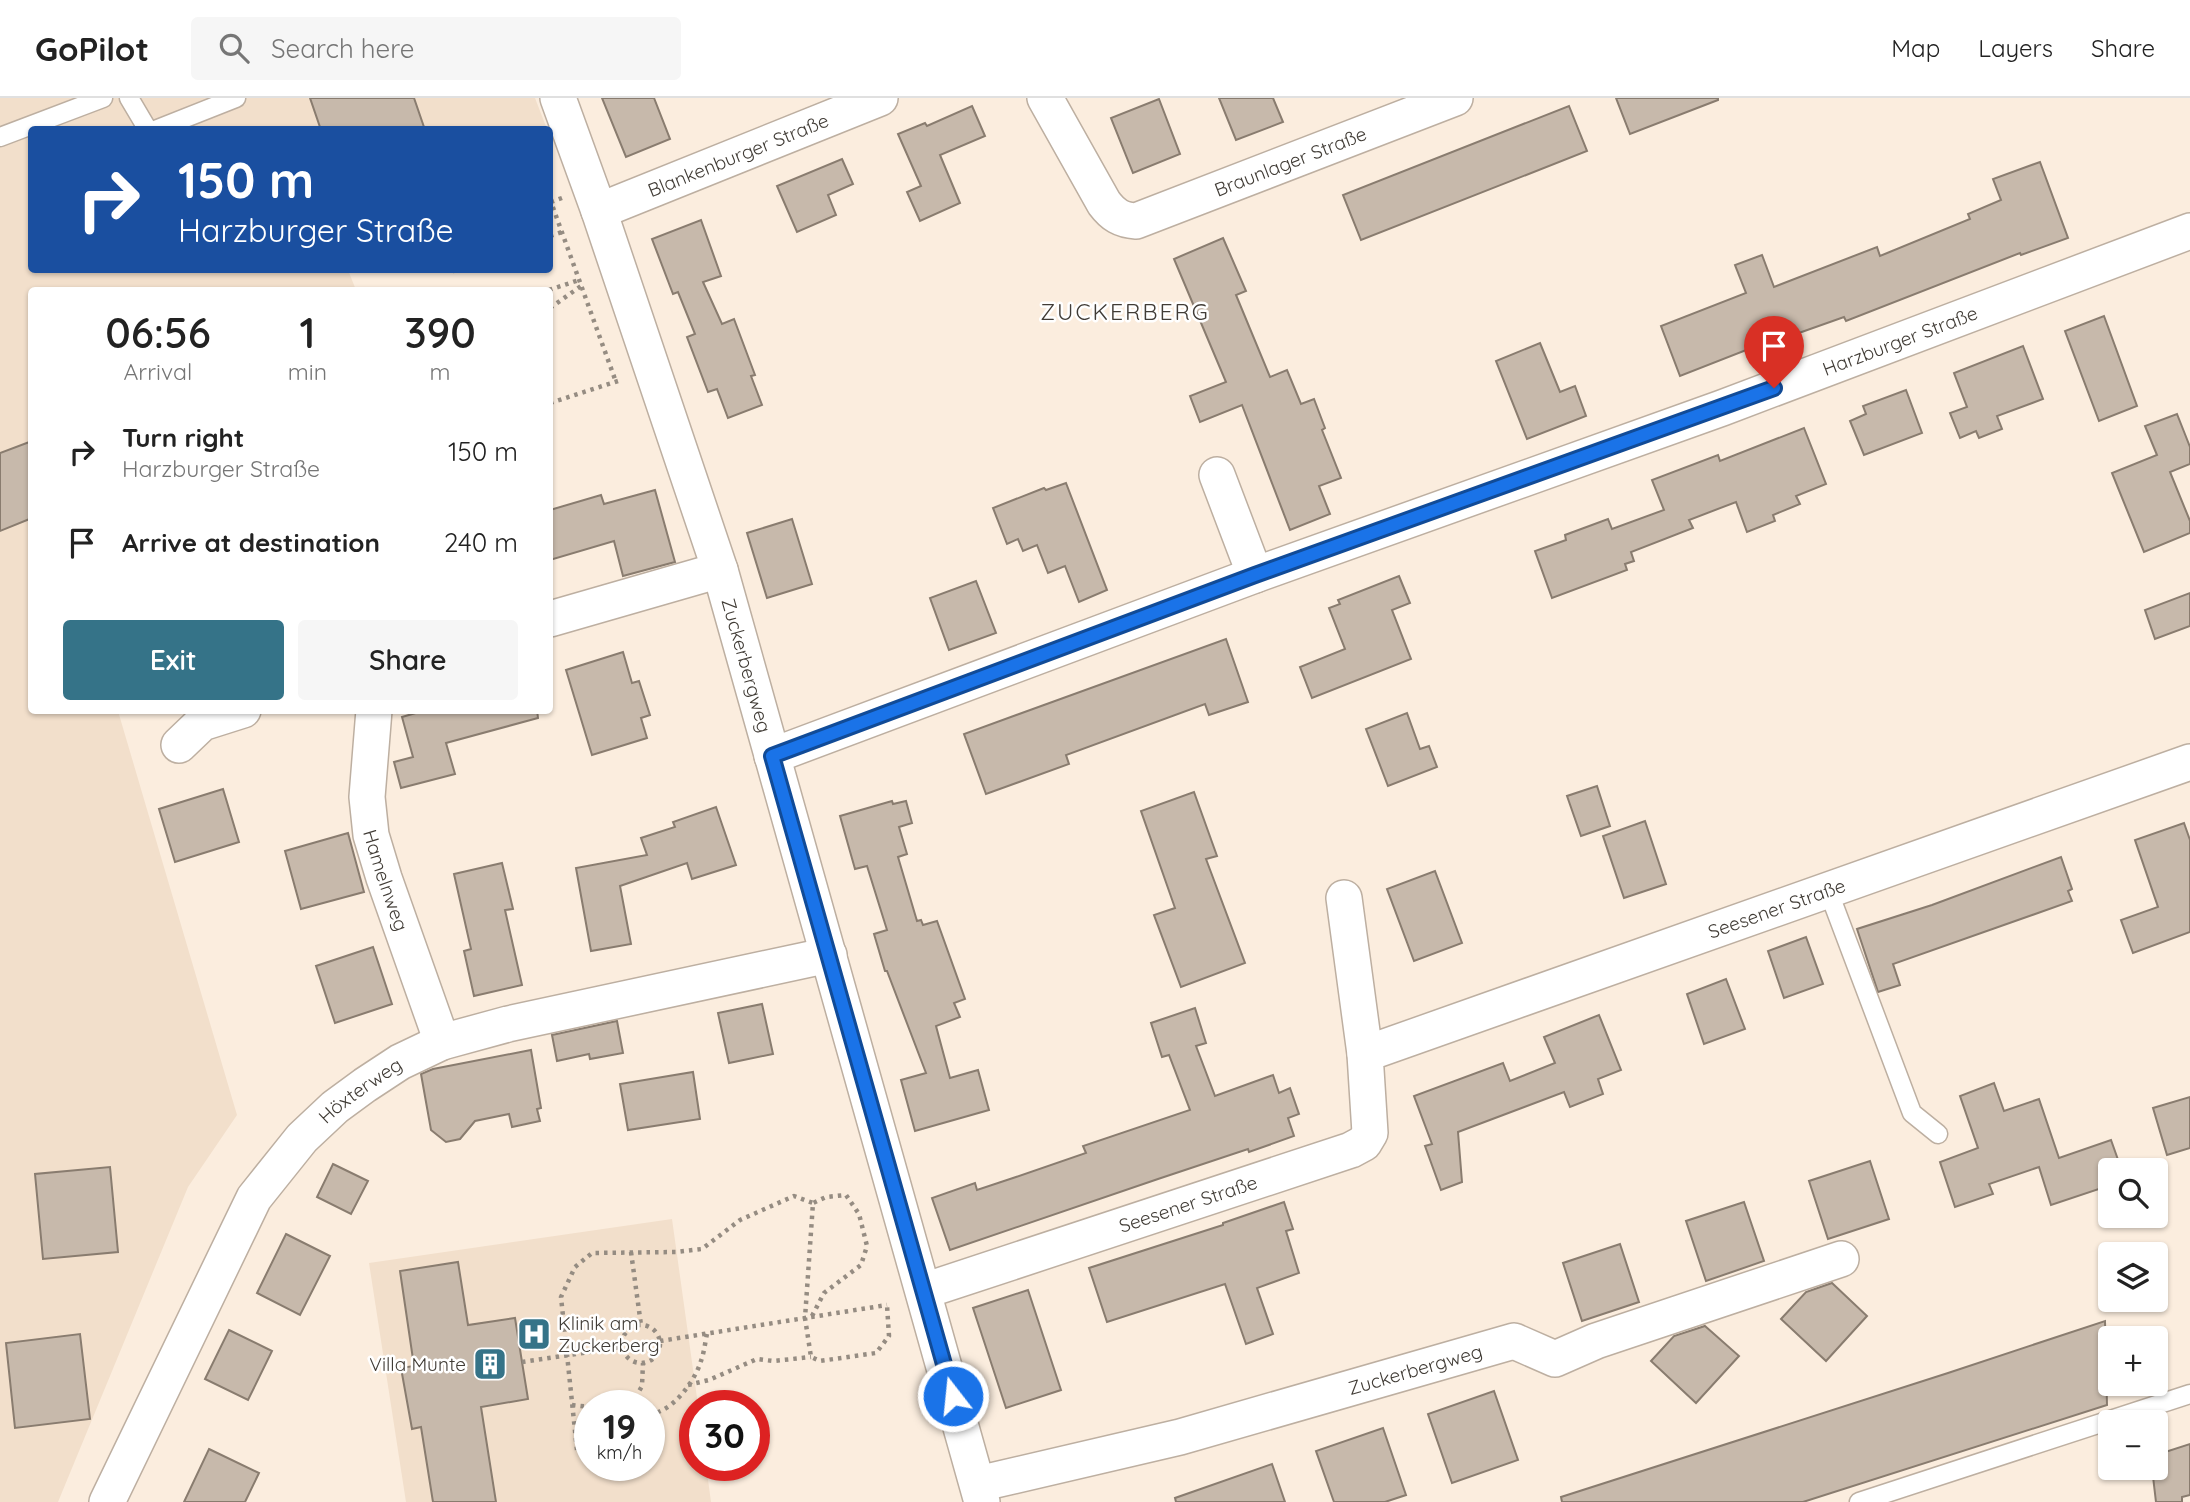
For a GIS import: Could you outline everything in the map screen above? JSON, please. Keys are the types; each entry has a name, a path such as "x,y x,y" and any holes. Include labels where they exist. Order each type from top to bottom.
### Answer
{"street":[{"name":"Zuckerbergweg","path":"558,98 720,570 980,1493 1514,1341 1555,1359 1596,1341 1840,1259"},
{"name":"Blankenburger Straße","path":"594,200 880,98"},
{"name":"Braunlager Straße","path":"1045,98 1104,203 1113,214 1124,220 1136,221 1455,98"},
{"name":"Harzburger Straße","path":"772,756 1255,575 1723,408 2190,231"},
{"path":"1217,475 1255,575"},
{"path":"553,618 720,570"},
{"path":"179,746 202,723 230,714"},
{"name":"Hamelnweg","path":"374,714 368,797 371,835 442,1042"},
{"name":"Seesener Straße","path":"1365,1054 2190,762"},
{"name":"Seesener Straße","path":"924,1291 1351,1150 1364,1143 1370,1133 1365,1054 1344,898"},
{"name":"Höxterweg","path":"107,1502 254,1198 302,1138 335,1107 400,1062 442,1042 521,1021 829,955"}],"lane":[{"path":"31,126 103,98"},
{"path":"129,98 146,126"},
{"path":"165,126 236,98"},
{"path":"0,138 28,127"},
{"path":"1828,890 1912,1113 1938,1134"},
{"path":"1859,1502 2190,1394"}],"path":[{"path":"553,202 594,200"},
{"path":"553,207 615,382"},
{"path":"553,235 562,232"},
{"path":"553,289 580,283"},
{"path":"553,306 580,283"},
{"path":"553,402 653,371"},
{"path":"574,1420 561,1297 575,1267 592,1253 702,1249 740,1220 794,1196 813,1203 846,1195 859,1214 867,1246 861,1265 824,1293 808,1318"},
{"path":"811,1357 808,1318 813,1203"},
{"path":"631,1252 642,1325"},
{"path":"660,1342 887,1305 924,1291"},
{"path":"688,1385 709,1380 757,1359 772,1361 811,1357 820,1361 876,1353 889,1336 887,1305"},
{"path":"642,1325 654,1330 660,1342 653,1359 643,1363 628,1358 622,1347 625,1334 635,1326 642,1325"},
{"path":"665,1408 688,1385 701,1363 707,1334"},
{"path":"522,1362 622,1347"},
{"path":"640,1390 643,1363"}],"shaded area":[{"path":"0,98 535,98 546,126 28,126 28,273 349,273 355,287 28,287 28,714 119,714 237,1115 188,1187 58,1502 0,1502"},
{"name":"Klinik am Zuckerberg","path":"672,1219 696,1390 679,1390 679,1481 708,1481 711,1502 406,1502 369,1263"}],"building":[{"path":"310,98 414,98 424,126 320,126"},
{"path":"602,98 654,98 670,139 626,157"},
{"path":"1219,98 1273,98 1283,122 1236,140"},
{"path":"1616,98 1718,98 1718,100 1630,134"},
{"path":"1159,99 1180,154 1133,173 1111,118"},
{"path":"972,106 985,136 940,155 960,203 920,221 907,192 921,186 898,134 925,123 927,126"},
{"path":"1569,106 1587,151 1361,240 1343,195"},
{"path":"842,159 853,184 828,195 836,215 797,232 777,186"},
{"path":"2040,162 2068,238 2021,255 2020,253 1846,321 1844,317 1765,345 1764,343 1680,376 1661,326 1746,293 1735,265 1762,255 1774,287 1877,247 1880,256 1970,219 1968,214 2001,200 1993,179"},
{"path":"701,220 721,276 703,282 722,324 734,319 755,375 751,376 762,405 728,418 717,389 708,392 687,337 695,334 678,292 673,294 652,239"},
{"path":"1223,238 1246,291 1236,295 1270,377 1287,370 1301,404 1314,399 1325,428 1322,430 1341,478 1319,486 1330,514 1290,530 1242,405 1200,422 1190,396 1226,382 1174,259"},
{"path":"2104,316 2137,406 2099,421 2065,331"},
{"path":"1540,343 1560,392 1575,386 1586,416 1527,439 1496,361"},
{"path":"2023,346 2043,399 1997,416 2002,429 1979,438 1976,431 1960,438 1950,413 1967,407 1954,373"},
{"path":"1906,390 1922,433 1864,455 1850,421 1866,414 1863,406"},
{"path":"2177,414 2190,447 2190,464 2170,472 2190,521 2190,533 2144,552 2112,473 2157,455 2145,426"},
{"path":"1804,428 1826,484 1796,496 1800,504 1773,515 1775,521 1747,532 1736,502 1689,520 1693,528 1631,552 1634,561 1625,564 1627,570 1552,598 1535,551 1566,540 1565,535 1608,519 1612,529 1664,510 1652,480 1718,455 1720,461"},
{"path":"28,442 28,520 0,531 0,453"},
{"path":"1066,483 1107,590 1079,602 1065,566 1048,573 1037,545 1023,551 1018,539 1007,544 993,508 1044,488 1046,490"},
{"path":"655,490 675,562 623,576 614,541 553,559 553,509 601,495 604,504"},
{"path":"792,519 812,584 767,598 747,533"},
{"path":"1399,576 1410,603 1392,610 1411,659 1312,698 1300,667 1345,649 1329,608 1340,604 1338,600"},
{"path":"976,581 996,633 949,650 930,598"},
{"path":"2190,593 2190,626 2155,639 2145,610"},
{"path":"1226,639 1248,702 1209,715 1205,704 1066,755 1069,764 986,794 964,734"},
{"path":"623,652 632,683 639,681 650,715 641,718 647,738 592,755 566,670"},
{"path":"1407,713 1420,749 1429,746 1437,767 1388,786 1366,729"},
{"path":"412,714 538,714 538,718 446,743 455,774 401,788 394,762 413,757 402,717"},
{"path":"1597,786 1610,826 1581,836 1567,796"},
{"path":"223,789 239,842 175,862 159,809"},
{"path":"1194,792 1217,856 1206,859 1245,963 1181,987 1154,915 1175,908 1141,811"},
{"path":"892,801 893,804 906,801 912,823 899,827 907,854 898,857 917,921 921,920 923,925 937,921 965,999 954,1003 960,1017 936,1026 950,1078 978,1070 989,1110 915,1131 901,1080 926,1073 885,971 874,934 887,930 867,866 855,869 840,816"},
{"path":"716,807 736,865 692,879 687,863 620,886 631,944 591,951 576,868 647,855 641,838 675,827 673,822"},
{"path":"1645,821 1666,884 1624,898 1603,836"},
{"path":"2184,823 2190,840 2190,932 2133,953 2121,920 2158,907 2135,840"},
{"path":"348,833 364,892 301,909 285,851"},
{"path":"2061,857 2072,889 2068,891 2072,901 1893,964 1900,985 1878,992 1857,929 1932,905"},
{"path":"502,863 513,909 505,910 522,985 474,996 464,951 471,949 454,874"},
{"path":"1435,871 1462,943 1414,961 1387,889"},
{"path":"1806,937 1823,984 1784,998 1768,951"},
{"path":"373,947 392,1004 335,1023 316,966"},
{"path":"1726,979 1745,1029 1704,1044 1687,994"},
{"path":"762,1004 773,1054 729,1063 718,1013"},
{"path":"1195,1008 1206,1043 1196,1046 1215,1096 1273,1075 1279,1093 1290,1088 1299,1114 1288,1118 1294,1136 1249,1152 1248,1149 950,1250 932,1198 975,1183 977,1190 1016,1177 1086,1153 1083,1146 1190,1110 1169,1055 1162,1057 1151,1023"},
{"path":"1599,1015 1621,1070 1598,1079 1603,1094 1570,1107 1564,1092 1458,1132 1462,1182 1441,1190 1425,1146 1432,1144 1414,1096 1503,1063 1510,1081 1555,1063 1544,1037"},
{"path":"617,1021 623,1053 590,1059 589,1054 557,1061 552,1035"},
{"path":"531,1050 541,1108 537,1109 540,1121 512,1127 509,1114 475,1121 460,1139 446,1142 431,1130 421,1074 433,1069"},
{"path":"693,1072 700,1119 628,1130 620,1084"},
{"path":"1994,1083 2004,1111 2039,1099 2059,1158 2111,1140 2117,1158 2098,1158 2098,1189 2051,1205 2039,1167 1989,1184 1993,1194 1955,1207 1940,1162 1978,1148 1960,1096"},
{"path":"2190,1097 2190,1148 2167,1155 2153,1108"},
{"path":"1870,1161 1889,1219 1828,1239 1809,1181"},
{"path":"333,1164 368,1181 351,1214 317,1197"},
{"path":"110,1167 118,1252 43,1259 35,1174"},
{"path":"1284,1202 1293,1229 1286,1231 1299,1273 1257,1288 1273,1334 1246,1344 1225,1284 1107,1322 1089,1268 1223,1225"},
{"path":"1744,1202 1764,1261 1706,1281 1686,1221"},
{"path":"286,1234 330,1256 300,1315 257,1293"},
{"path":"1620,1244 1639,1302 1582,1321 1563,1263"},
{"path":"458,1262 468,1325 515,1318 528,1399 481,1407 496,1502 433,1502 421,1427 412,1429 401,1368 414,1366 400,1271"},
{"path":"1832,1283 1867,1316 1826,1361 1781,1319 1806,1292"},
{"path":"1028,1290 1061,1390 1006,1408 973,1308"},
{"path":"2105,1321 2105,1326 2098,1326 2098,1396 2107,1396 2107,1405 1803,1502 1562,1502 1561,1497"},
{"path":"1705,1326 1739,1356 1696,1403 1651,1361 1674,1336"},
{"path":"229,1330 272,1351 248,1400 205,1379"},
{"path":"80,1334 90,1419 15,1428 6,1343"},
{"path":"1494,1391 1518,1460 1452,1483 1428,1414"},
{"path":"1383,1428 1406,1495 1385,1502 1334,1502 1316,1451"},
{"path":"2190,1444 2190,1495 2182,1497 2182,1502 2156,1502 2153,1480 2168,1480 2168,1451"},
{"path":"209,1449 259,1473 245,1502 184,1502"},
{"path":"1272,1464 1285,1502 1176,1502 1175,1498"}],"place":[{"name":"Klinik am Zuckerberg","path":"534,1334"},
{"name":"Villa Munte","path":"490,1364"}],"district":[{"name":"ZUCKERBERG","path":"1125,311"}],"route":[{"path":"953,1396 772,756 1255,575 1774,388"}]}
